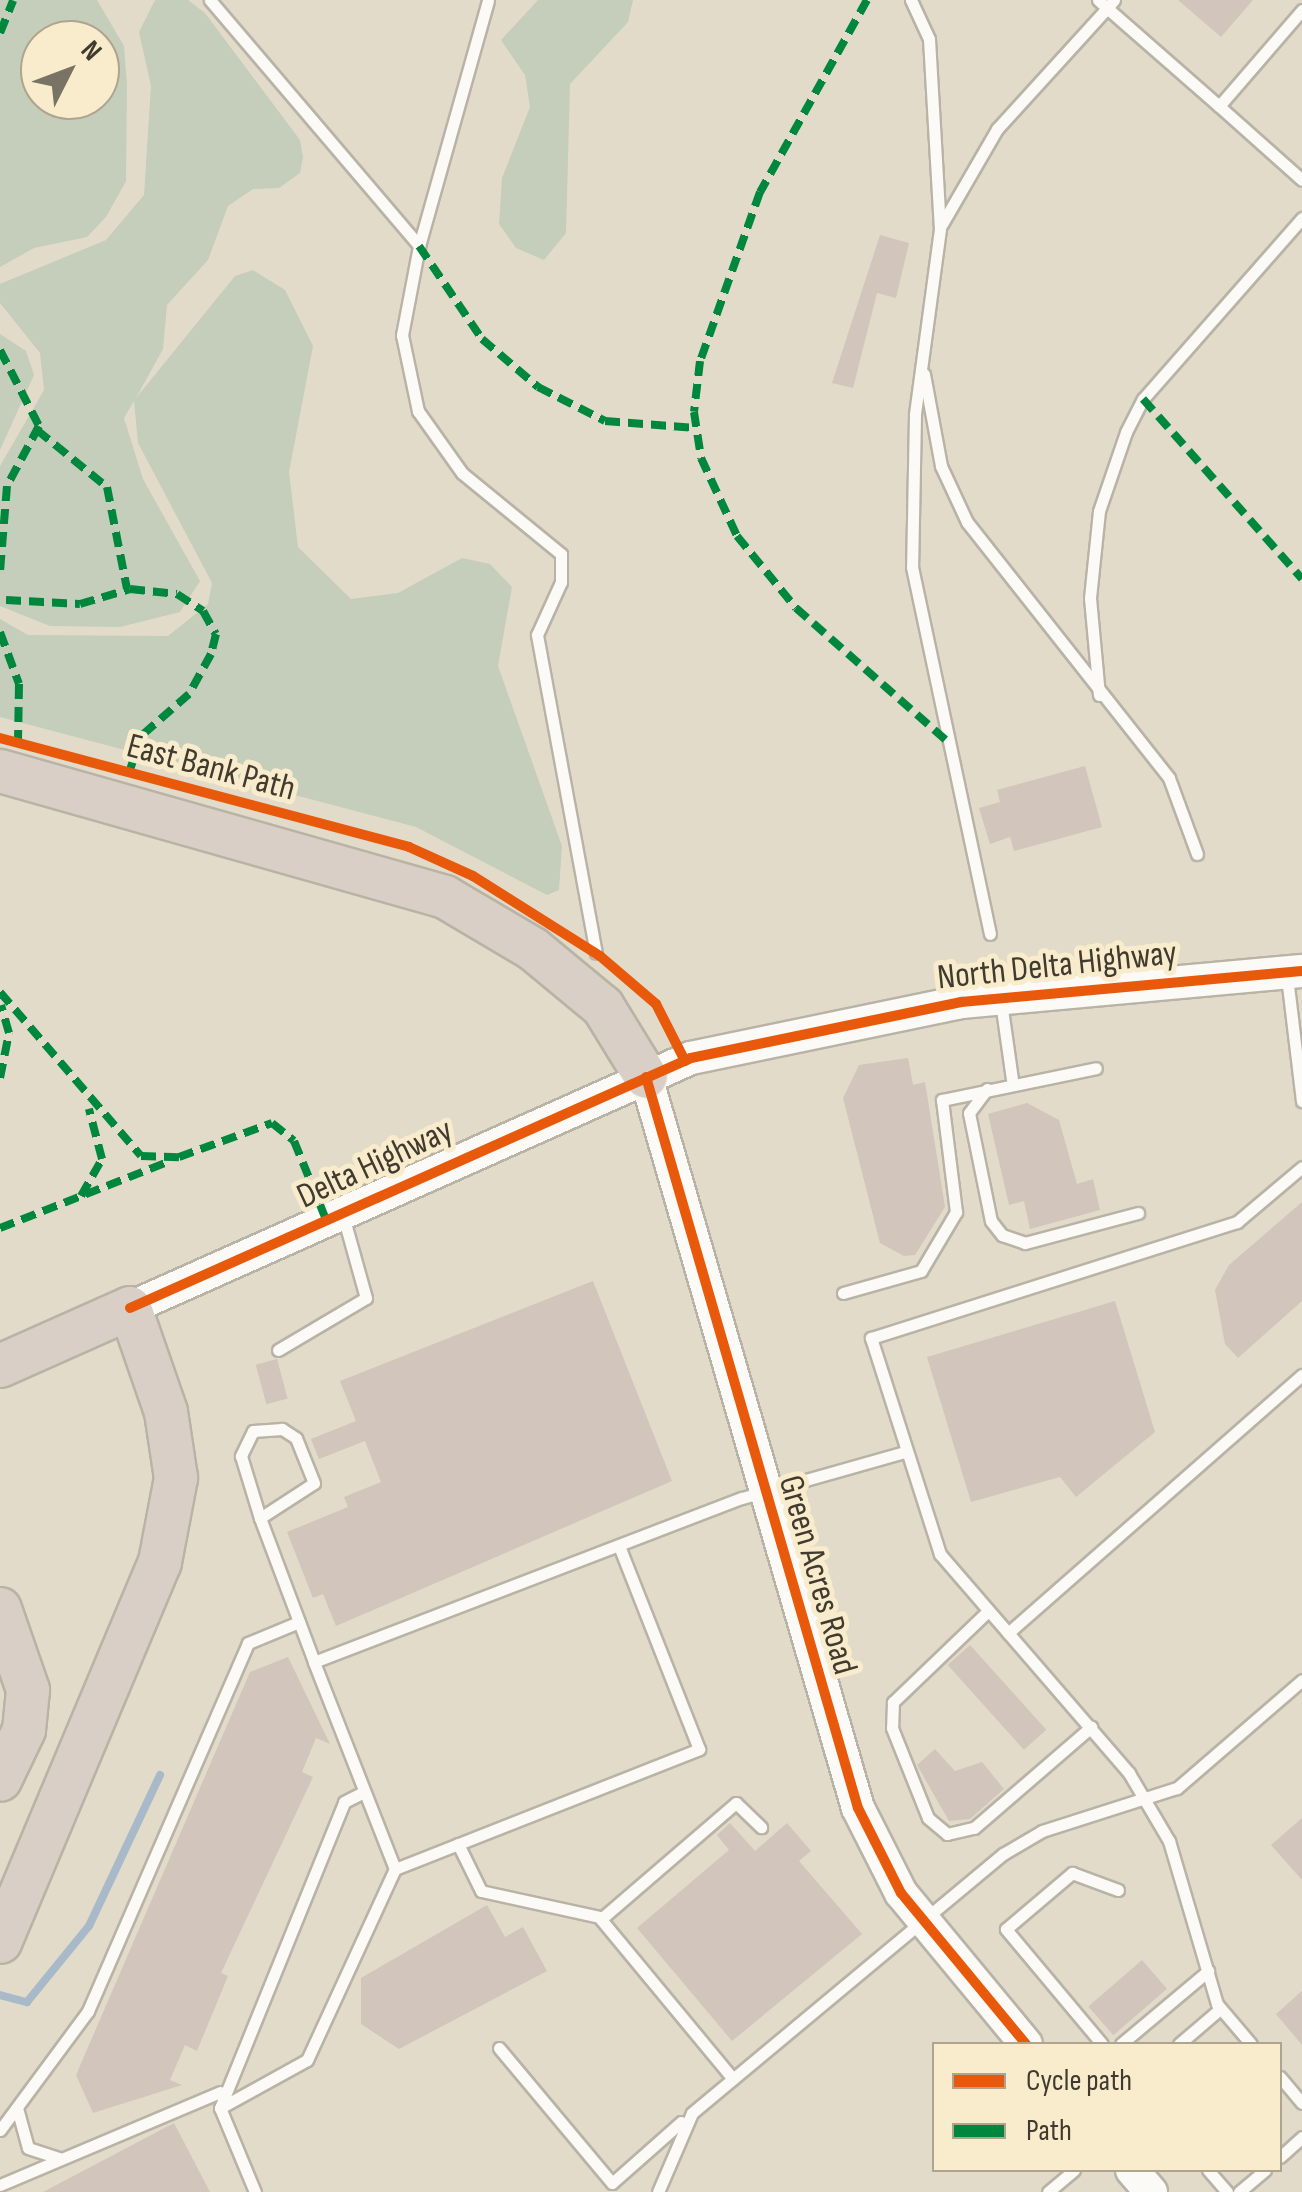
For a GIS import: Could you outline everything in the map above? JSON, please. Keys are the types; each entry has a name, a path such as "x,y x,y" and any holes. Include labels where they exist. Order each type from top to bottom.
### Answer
{"highway":[{"path":"0,771 445,897 590,995 646,1076"},
{"path":"1,1940 170,1527 172,1437 130,1308"},
{"name":"Delta Highway","path":"0,1366 130,1308"},
{"path":"0,1610 28,1690 24,1730 0,1780"}],"street":[{"name":"North Delta Highway","path":"646,1076 774,1037 1000,998 1294,972"},
{"name":"Delta Highway","path":"130,1308 340,1210 646,1076"},
{"name":"Green Acres Road","path":"646,1076 858,1808 922,1920 1024,2042"},
{"path":"1134,2172 1151,2192"}],"lane":[{"path":"210,0 419,246"},
{"path":"488,0 419,246 402,335 418,410 462,472 561,554 561,582 537,635 596,953"},
{"path":"913,1 929,39 940,229 922,366 912,567 990,934"},
{"path":"940,229 998,129 1106,3 1302,180"},
{"path":"1218,106 1302,10"},
{"path":"1099,698 1096,546 1126,432 1143,399 1302,218"},
{"path":"922,366 948,489 1099,698 1169,778 1198,854"},
{"path":"1294,972 1302,1100"},
{"path":"1000,998 1012,1080"},
{"path":"843,1293 920,1271 956,1212 942,1100 1012,1080 1096,1068"},
{"path":"987,1090 970,1113 991,1221 1002,1235 1025,1243 1138,1212"},
{"path":"1249,2042 1220,2009 1169,1840 1144,1798 1091,1727 940,1554 904,1452 871,1338 1237,1222 1302,1166"},
{"path":"278,1350 366,1298 340,1210"},
{"path":"1008,1633 1302,1376"},
{"path":"260,1518 314,1483 296,1438 282,1429 257,1429 242,1445 260,1518 395,1868"},
{"path":"314,1662 764,1490 904,1452"},
{"path":"220,2108 303,2066 395,1868 699,1749 619,1546"},
{"path":"988,1611 894,1702 892,1728 928,1818 947,1834 968,1832 1091,1727"},
{"path":"0,2130 88,2011 248,1643 300,1622"},
{"path":"499,2048 616,2188 733,2078 922,1920 1028,1838 1180,1786 1302,1680"},
{"path":"255,2192 220,2108 220,2092 344,1802 364,1792"},
{"path":"601,1919 736,1803 761,1827"},
{"path":"458,1844 481,1891 601,1919 733,2078"},
{"path":"1100,2042 1006,1929 1072,1872 1118,1890"},
{"path":"1124,2042 1208,1971"},
{"path":"1180,2042 1220,2009"},
{"path":"1282,2079 1302,2103"},
{"path":"0,2186 220,2092"},
{"path":"18,2104 21,2140 60,2158"},
{"path":"658,2192 692,2113"},
{"path":"1282,2155 1302,2137"},
{"path":"1048,2192 1072,2172"},
{"path":"1210,2172 1227,2192"},
{"path":"1239,2192 1263,2172"}],"green space":[{"path":"0,0 97,0 109,20 20,20 20,120 120,120 120,39 127,85 126,181 106,217 87,237 34,248 0,267"},
{"path":"155,0 188,0 205,13 300,140 303,157 300,173 279,188 253,189 228,206 208,260 167,305 163,349 136,398 235,276 253,270 285,290 313,346 289,472 298,547 351,599 398,593 462,558 490,564 512,587 498,666 562,846 559,890 547,895 416,827 0,717 0,619 28,635 168,636 208,604 212,583 138,443 134,401 124,418 143,479 200,581 180,612 120,627 50,626 0,606 0,466 44,390 40,353 0,303 0,284 106,240 144,195 151,86 139,32"},
{"path":"538,0 633,0 628,22 570,84 566,233 544,260 516,248 499,224 502,178 530,107 525,75 501,40"},
{"path":"0,334 26,351 34,375 0,450"}],"building":[{"path":"1178,0 1253,0 1221,37"},
{"path":"880,235 909,243 896,298 877,293 853,388 832,383"},
{"path":"1085,766 1102,827 1014,851 1010,837 990,844 979,808 1000,802 997,790"},
{"path":"908,1058 913,1085 925,1082 945,1207 915,1255 904,1256 880,1243 843,1098 859,1065"},
{"path":"1027,1103 1059,1120 1077,1184 1093,1179 1100,1210 1030,1229 1024,1201 1009,1205 988,1114"},
{"path":"1302,1202 1302,1301 1238,1358 1225,1344 1215,1290 1229,1265"},
{"path":"593,1281 672,1481 336,1626 323,1594 313,1598 287,1532 348,1507 344,1497 381,1482 365,1441 319,1459 311,1439 356,1421 340,1381"},
{"path":"1115,1301 1155,1432 1076,1497 1060,1477 971,1502 927,1357"},
{"path":"277,1359 288,1399 266,1404 256,1365"},
{"path":"970,1645 1046,1730 1024,1750 948,1665"},
{"path":"288,1657 330,1744 316,1738 302,1772 313,1777 221,1973 228,1976 197,2051 185,2045 170,2080 182,2085 93,2113 76,2075 250,1672"},
{"path":"935,1749 955,1771 982,1762 1004,1789 970,1819 949,1821 917,1765"},
{"path":"1302,1818 1302,1880 1271,1845"},
{"path":"730,1823 755,1851 787,1823 811,1851 799,1861 862,1934 732,2041 637,1928 729,1850 717,1835"},
{"path":"487,1905 505,1937 523,1927 547,1971 399,2049 361,2024 361,1978"},
{"path":"1142,1960 1167,1989 1113,2035 1088,2007"},
{"path":"1302,1991 1302,2045 1276,2014"},
{"path":"174,2123 210,2192 43,2192"}],"waterway":[{"path":"0,1995 27,2002 89,1926 160,1775"}],"marked path":[{"path":"0,33 13,0"},
{"path":"867,0 760,192 700,361 694,412 701,458 737,536 796,608 950,744"},
{"path":"419,246 482,339 538,387 605,421 696,428"},
{"path":"0,350 39,426 7,486 0,572"},
{"path":"1143,399 1302,579"},
{"path":"37,430 107,487 127,589"},
{"path":"6,600 80,604 130,589 177,594 203,611 216,634 211,654 189,694 141,736 128,776"},
{"path":"0,632 19,684 18,744"},
{"path":"0,992 141,1156 179,1157 272,1123 294,1141 325,1217"},
{"path":"0,1078 9,1033 1,1005"},
{"path":"81,1196 102,1159 89,1109"},
{"path":"0,1228 165,1163"}],"cycle path":[{"name":"East Bank Path","path":"0,738 409,847 473,876 600,956 656,1004 685,1061"},
{"path":"130,1308 691,1058 961,1002 1302,971"},
{"path":"646,1077 858,1808 901,1893 1024,2042"}]}
